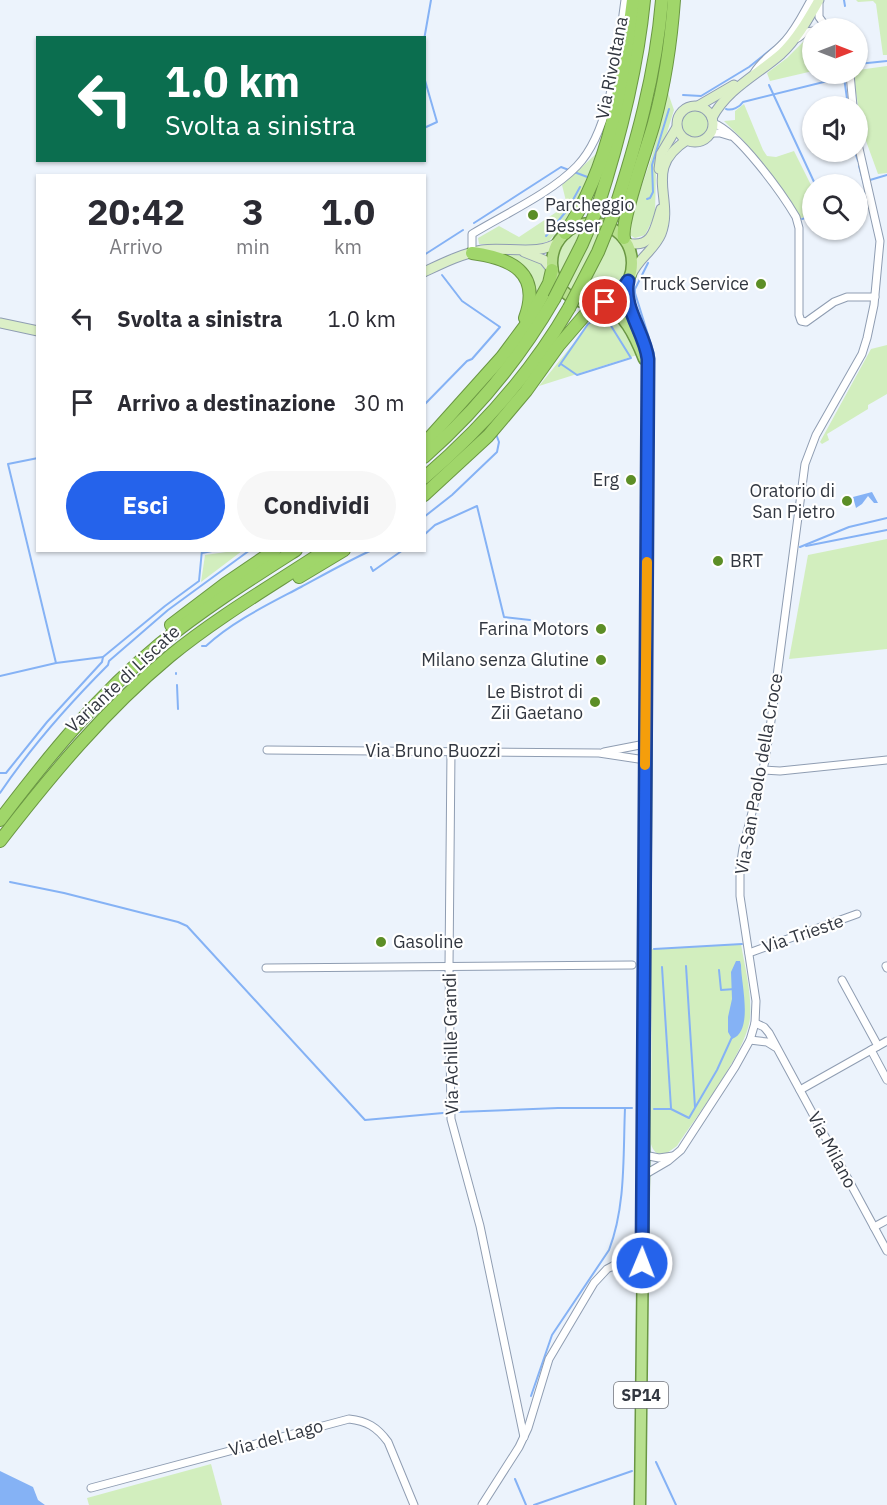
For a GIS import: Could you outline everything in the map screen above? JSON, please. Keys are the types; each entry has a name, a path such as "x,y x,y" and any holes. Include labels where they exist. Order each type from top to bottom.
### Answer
{"highway":[{"path":"562,237 591,189 607,138 623,70 633,0"},
{"path":"426,455 468,415 528,342 554,299 582,244 597,209 623,121 635,63 644,0"},
{"path":"426,476 487,420 542,352 569,308 598,252 613,215 643,118 654,62 662,0"},
{"path":"625,241 623,233 627,215 655,122 666,65 674,0"},
{"path":"472,253 498,257 510,263 522,274 529,291 529,306 525,318 494,367"},
{"path":"426,442 494,367 528,322 549,283 552,270"},
{"path":"426,493 489,435 584,316 600,303"},
{"path":"0,807 50,742 130,659 225,584 272,552"},
{"name":"Variante di Liscate","path":"0,820 55,749 87,713 134,667 170,636 216,602 293,552"},
{"name":"Variante di Liscate","path":"0,841 93,729 145,679 197,635 243,602 323,552"},
{"path":"93,729 212,630 341,552"}],"main road":[{"path":"698,106 774,60 791,43 820,0"},
{"path":"712,125 706,109 698,106 690,106 681,111 677,117 677,127 681,137 700,141 712,125 722,101 751,76"},
{"path":"513,249 542,258 552,270 558,285 569,296 586,303 600,303 616,296 629,279 634,267 652,249 661,235 663,203 659,161 677,127"},
{"path":"662,184 668,155 687,140"},
{"path":"625,241 640,244 648,240 655,228 663,203"},
{"path":"426,271 448,261 490,249 543,249 552,246 577,226 594,223 610,227 625,241 632,258 629,279"},
{"path":"552,270 553,253 562,237"},
{"name":"SP14","path":"629,279 628,297 647,348 648,378 640,1505"},
{"name":"SP14","path":"600,303 610,306 621,316 640,349 648,378"},
{"path":"0,323 36,331"}],"street":[{"name":"Via Rivoltana","path":"472,253 472,234 549,188 571,171 593,143 604,117 618,52 625,0"},
{"path":"751,76 760,63 778,49 791,34 812,0"},
{"path":"820,0 818,15 820,18"},
{"path":"791,43 802,35"},
{"path":"712,125 740,142 797,221 801,321 806,322 834,302 848,296 875,297"},
{"name":"Via San Paolo della Croce","path":"644,1174 675,1155 735,1067 750,1040 755,1023 756,1001 740,896 740,868 763,770 807,457 816,435 864,348 875,297 880,241 862,162"},
{"name":"Via Bruno Buozzi","path":"599,753 645,744"},
{"name":"Via Bruno Buozzi","path":"267,750 599,753 645,760"},
{"name":"Via Achille Grandi","path":"451,751 449,967 451,1119 480,1226 524,1437"},
{"path":"763,770 780,771 887,760"},
{"name":"Via Trieste","path":"749,953 857,914"},
{"path":"266,968 632,965"},
{"path":"842,980 887,1080"},
{"name":"Via Milano","path":"755,1023 768,1031 887,1251"},
{"path":"750,1040 767,1042 777,1049"},
{"path":"800,1090 887,1041"},
{"path":"644,1155 659,1158 675,1155"},
{"path":"874,1227 887,1220"},
{"path":"482,1505 524,1437 553,1351 594,1283 611,1267 634,1254 643,1243"},
{"path":"611,1267 631,1269 637,1274 642,1284"},
{"name":"Via del Lago","path":"91,1488 349,1419 368,1423 388,1442 414,1505"}],"green space":[{"path":"856,0 887,0 887,55 883,55 876,4 873,1 858,2"},
{"path":"802,43 802,74 770,81 767,73"},
{"path":"887,66 887,173 878,174 868,146 868,96 857,96 855,84 868,84 868,69"},
{"path":"668,93 674,110 656,168 655,215 645,235 635,238 628,234 629,223 652,156"},
{"path":"744,104 767,156 776,157 794,151 806,174 802,174 802,218 743,140 724,121 735,120 735,111"},
{"path":"695,110 705,114 709,124 705,134 695,138 685,134 681,124 685,114"},
{"path":"596,154 581,196 567,220 549,241 536,245 479,244 478,238 499,226 519,237 567,205 562,185"},
{"path":"593,227 613,233 623,243 629,263 623,283 613,293 593,299 573,293 563,283 557,263 563,243 573,233"},
{"path":"493,254 529,257 546,268 546,278 531,309 532,290"},
{"path":"599,312 611,314 616,318 637,355 539,386"},
{"path":"887,345 887,394 868,405 868,409 827,434 829,440 822,444 820,442 871,349"},
{"path":"887,539 887,649 789,659 808,555"},
{"path":"226,552 241,552 201,582 205,555"},
{"path":"741,944 750,1000 747,1032 731,1065 677,1146 664,1155 659,1154 654,1151 651,1144 652,949"},
{"path":"211,1464 222,1505 89,1505 87,1498"}],"water":[{"path":"872,492 878,503 874,503 868,496 856,508 853,497"},
{"path":"736,961 740,961 741,965 745,1017 739,1034 732,1039 728,1032 728,1017 732,999 731,972"},
{"path":"0,1471 33,1487 38,1500 45,1505 0,1505"}],"waterway":[{"path":"425,36 431,0"},
{"path":"844,0 845,6"},
{"path":"683,95 701,96 749,67 774,47"},
{"path":"868,63 887,61"},
{"path":"726,109 736,108 743,102 844,77 847,96"},
{"path":"426,84 437,122 426,127"},
{"path":"769,85 810,174"},
{"path":"647,199 653,192 652,165 669,109"},
{"path":"859,166 861,174"},
{"path":"474,223 561,167 590,178"},
{"path":"870,180 887,175"},
{"path":"546,236 568,209 580,187"},
{"path":"426,254 463,230"},
{"path":"648,263 635,293 654,354"},
{"path":"426,403 467,361 472,359 500,327 462,301 442,275"},
{"path":"559,366 588,324 597,318 608,321 631,358 577,375 561,364"},
{"path":"426,515 452,495 497,452 499,442 496,434"},
{"path":"36,458 8,464 56,663"},
{"path":"426,533 435,525 477,506 504,617 530,620"},
{"path":"800,547 849,527 887,518"},
{"path":"806,546 887,530"},
{"path":"0,773 6,773 47,722 102,662 103,657 199,581 202,552"},
{"path":"202,553 207,552"},
{"path":"0,793 37,743 108,665 109,661 168,610 247,552"},
{"path":"202,646 206,646 252,614 368,552"},
{"path":"371,567 373,571 400,552"},
{"path":"0,676 56,663 103,657"},
{"path":"177,685 178,709"},
{"path":"10,882 64,893 187,926 365,1120 443,1113"},
{"path":"654,949 742,944"},
{"path":"686,966 695,1107"},
{"path":"662,967 671,1108"},
{"path":"719,970 721,990 735,989"},
{"path":"654,1109 671,1109 689,1118 717,1070 732,1037"},
{"path":"531,1396 552,1335 609,1250 621,1198 625,1108"},
{"path":"458,1112 632,1108"},
{"path":"656,1462 676,1505"},
{"path":"534,1505 632,1471"},
{"path":"515,1479 526,1505"}],"slow traffic":[{"path":"645,765 647,562"}],"place":[{"name":"Parcheggio Besser","path":"533,215"},
{"name":"Truck Service","path":"761,284"},
{"name":"Erg","path":"631,480"},
{"name":"Oratorio di San Pietro","path":"847,501"},
{"name":"BRT","path":"718,561"},
{"name":"Farina Motors","path":"601,629"},
{"name":"Milano senza Glutine","path":"601,660"},
{"name":"Le Bistrot di Zii Gaetano","path":"595,702"},
{"name":"Gasoline","path":"381,942"}],"route":[{"path":"605,302 620,293 628,281 628,297 645,339 648,359 642,1263"}]}
